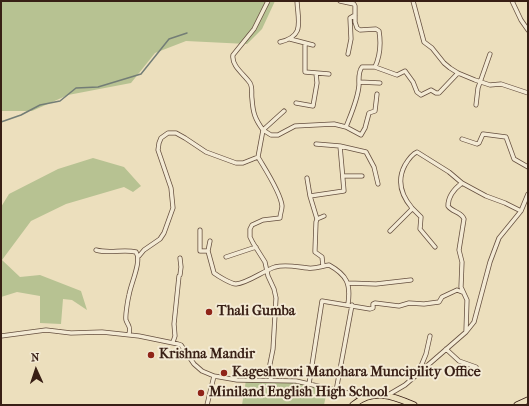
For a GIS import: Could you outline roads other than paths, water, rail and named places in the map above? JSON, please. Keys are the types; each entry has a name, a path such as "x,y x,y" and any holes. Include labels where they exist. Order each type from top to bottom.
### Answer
{"main road":[{"path":"353,405 365,397 388,395 414,405"},
{"path":"517,405 528,400"}],"street":[{"path":"268,1 254,29 233,55 232,59 252,86 251,97 255,118 263,130 271,135 278,135 294,126 324,123 346,127 360,135 363,134 369,114 374,111 378,94"},
{"path":"280,42 290,39 295,35 298,29 297,1"},
{"path":"340,1 354,4 358,29 376,29 379,31 379,58 375,67"},
{"path":"413,1 424,42 432,48 444,64 458,73 480,82 490,85 501,84 528,93"},
{"path":"512,1 521,20 528,30"},
{"path":"348,54 351,39 350,18 355,15"},
{"path":"290,39 313,45"},
{"path":"305,43 305,72 329,74"},
{"path":"476,105 480,82 490,54"},
{"path":"346,127 355,103 361,68 367,66 375,67 397,75 405,71 413,82 417,92 421,95 431,90 439,93 458,73"},
{"path":"296,103 313,106 317,84 316,73"},
{"path":"359,82 380,83"},
{"path":"271,380 270,364 273,349 276,298 268,276 265,262 250,237 250,229 252,225 263,220 280,218 282,206 278,194 258,157 263,130 284,111"},
{"path":"129,334 130,325 126,319 128,302 134,274 138,266 139,256 144,250 160,240 173,208 171,188 158,150 161,138 168,133 176,133 206,152 236,163 243,163 258,157"},
{"path":"462,139 477,144 479,143 483,134 506,137 514,159 528,167"},
{"path":"316,144 340,146 366,152 374,167 378,184"},
{"path":"310,196 344,191 340,146"},
{"path":"435,247 420,229 421,217 412,209 402,192 400,185 400,177 407,162 415,153 421,153 438,166 449,172 462,183 486,196 521,211"},
{"path":"343,176 362,176"},
{"path":"307,178 310,196 317,220 315,250 322,257 323,266"},
{"path":"462,183 453,191 448,203 450,209 461,215 464,219 459,250 462,262 462,292"},
{"path":"388,395 405,385 419,371 466,332 474,322 490,262 499,238 521,211 528,194"},
{"path":"390,231 412,209"},
{"path":"317,220 324,216"},
{"path":"200,230 200,251 208,251"},
{"path":"210,241 208,251 214,273 223,277 229,283 237,284 245,282 247,279 259,276 267,270 286,265 309,268 329,265 337,269 348,283 350,305 336,391"},
{"path":"226,257 256,247"},
{"path":"96,250 129,250 136,252 139,256"},
{"path":"172,342 175,336 174,324 181,267 180,258"},
{"path":"348,283 376,284 411,280"},
{"path":"309,384 322,301 370,309 373,308 374,303 399,306 409,303 439,302 442,297 457,290 467,296 466,332"},
{"path":"1,336 46,330 71,333 102,332 129,334 181,345 194,364 202,371 214,376 237,380 296,381 365,397"},
{"path":"419,371 426,354 430,336"},
{"path":"446,349 460,361 476,367"},
{"path":"207,405 214,376"}],"waterway":[{"path":"1,122 21,115 40,105 60,101 76,88 98,87 141,74 169,39 187,33"}],"place":[{"name":"Thali Gumba","path":"209,312"},
{"name":"Krishna Mandir","path":"151,355"},
{"name":"Kageshwori Manohara Muncipility Office","path":"224,373"},
{"name":"Miniland English High School","path":"201,393"}]}
